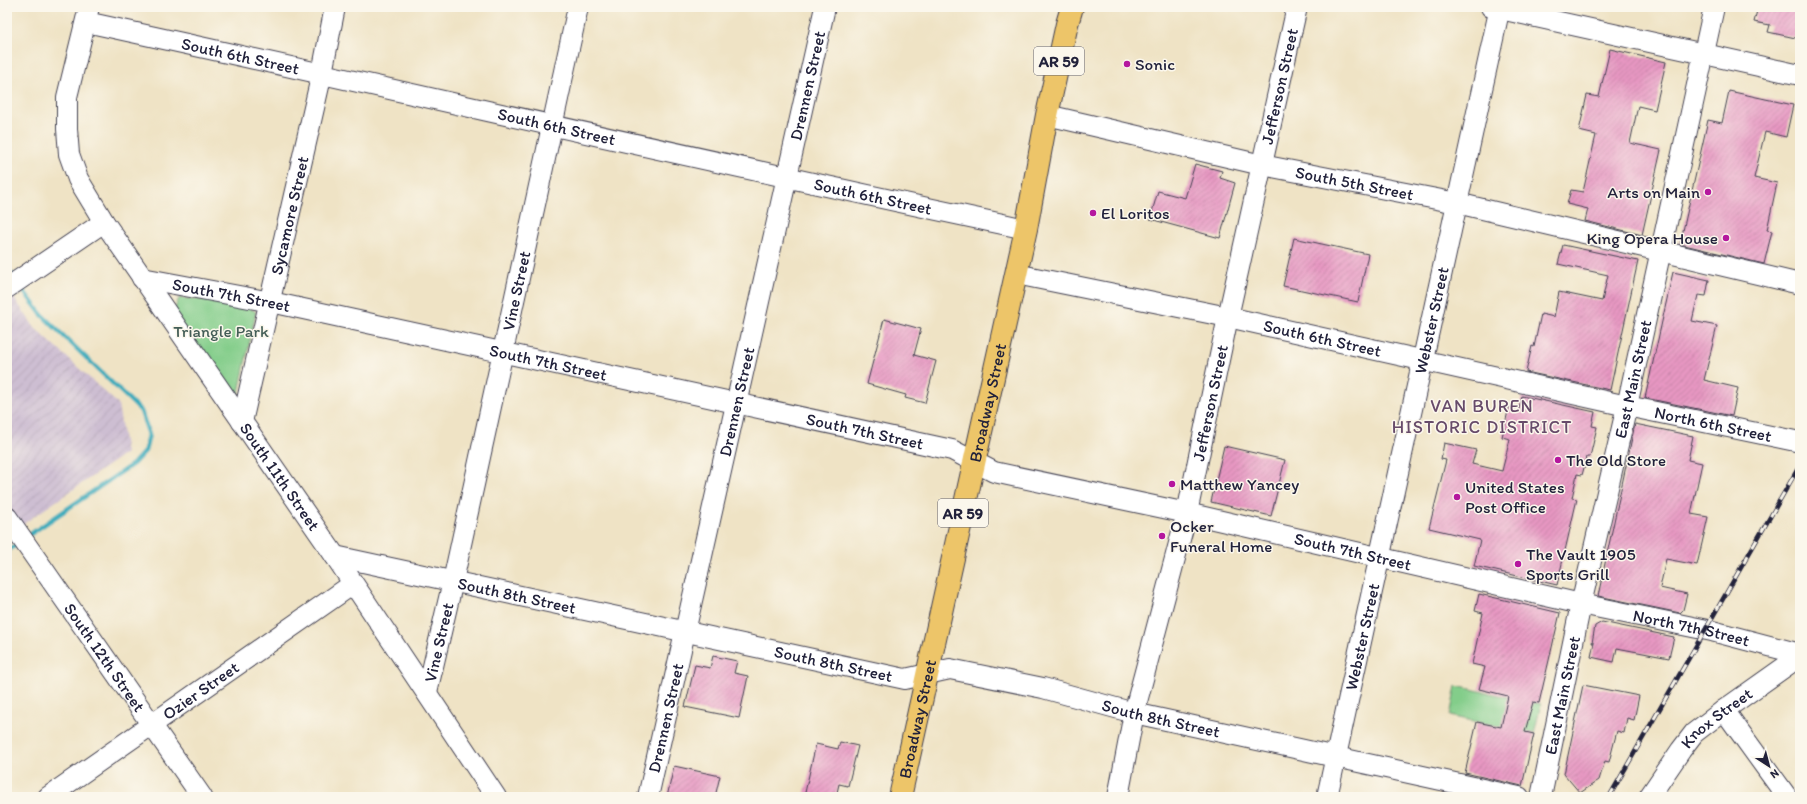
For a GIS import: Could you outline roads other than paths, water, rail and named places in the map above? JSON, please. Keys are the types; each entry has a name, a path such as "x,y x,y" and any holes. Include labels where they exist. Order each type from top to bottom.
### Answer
{"main road":[{"name":"Broadway Street","path":"900,797 1026,229 1047,115 1072,7"}],"street":[{"name":"Sycamore Street","path":"242,422 322,73 335,7"},
{"name":"Vine Street","path":"427,692 453,581 578,7"},
{"name":"Drennen Street","path":"648,797 826,7"},
{"name":"Jefferson Street","path":"1118,797 1134,713 1187,513 1228,317 1297,7"},
{"name":"East Main Street","path":"1541,797 1582,604 1714,7"},
{"path":"1497,8 1800,75"},
{"name":"Webster Street","path":"1327,797 1423,361 1497,8"},
{"name":"South 6th Street","path":"88,15 322,73 787,179 1026,229"},
{"name":"South 11th Street","path":"88,15 67,97 69,154 78,179 104,222 142,278 335,556 427,692 489,794"},
{"name":"South 5th Street","path":"1047,115 1262,165 1457,203 1800,284"},
{"path":"7,288 104,222"},
{"name":"South 6th Street","path":"1016,274 1228,317 1627,406"},
{"name":"South 7th Street","path":"142,278 270,302 503,354 952,450 994,472 1187,513 1582,604"},
{"name":"North 6th Street","path":"1627,406 1799,438"},
{"name":"South 12th Street","path":"11,523 202,797"},
{"name":"South 8th Street","path":"335,556 904,679 950,669 1043,688 1134,713 1519,797"},
{"name":"Ozier Street","path":"48,797 353,584"},
{"name":"North 7th Street","path":"1582,604 1712,631 1800,655"},
{"name":"Knox Street","path":"1649,797 1694,733 1800,655"},
{"path":"1724,710 1788,797"}],"waterway":[{"path":"7,268 14,277"},
{"path":"19,285 42,315 141,411 149,435 145,451 133,464 26,537"},
{"path":"7,551 19,543"}],"railway":[{"path":"1609,797 1800,465"}],"place":[{"name":"Sonic","path":"1127,64"},
{"name":"Arts on Main","path":"1708,192"},
{"name":"El Loritos","path":"1093,213"},
{"name":"King Opera House","path":"1726,238"},
{"name":"The Old Store","path":"1558,460"},
{"name":"Matthew Yancey","path":"1172,484"},
{"name":"United States Post Office","path":"1457,497"},
{"name":"Ocker Funeral Home","path":"1162,536"},
{"name":"The Vault 1905 Sports Grill","path":"1518,564"}],"district":[{"name":"VAN BUREN HISTORIC DISTRICT","path":"1482,416"}],"park label":[{"name":"Triangle Park","path":"221,331"}]}
